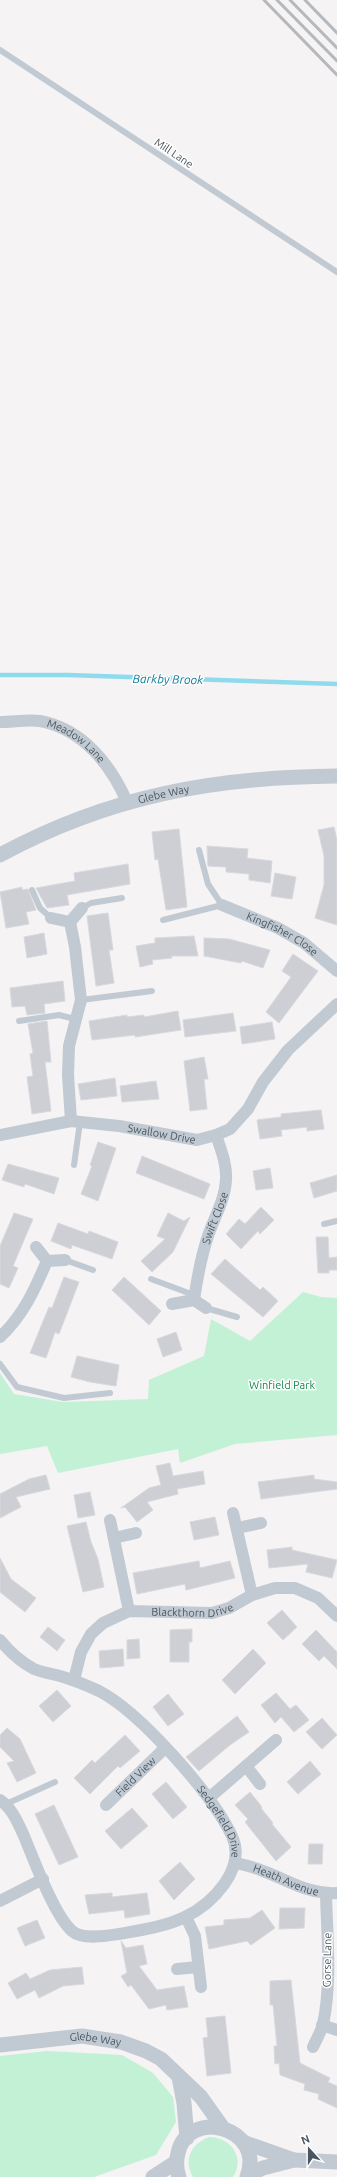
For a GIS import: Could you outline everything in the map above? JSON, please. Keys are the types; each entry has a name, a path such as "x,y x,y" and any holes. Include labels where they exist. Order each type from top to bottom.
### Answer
{"street":[{"name":"Meadow Lane","path":"0,722 40,721 66,730 81,738 108,767 119,784 127,802"},
{"name":"Glebe Way","path":"0,855 76,820 127,802 189,787 281,777 337,776"},
{"name":"Kingfisher Close","path":"222,905 278,928 304,943 337,971"},
{"path":"70,922 82,908"},
{"path":"51,918 70,922"},
{"path":"70,922 75,947 81,1000 69,1046 68,1075 75,1121"},
{"name":"Swallow Drive","path":"0,1135 75,1121 119,1126 197,1140 216,1135 230,1129 243,1114 263,1082 288,1050 337,1004"},
{"name":"Swift Close","path":"194,1298 208,1236 219,1212 226,1181 225,1160 216,1135"},
{"path":"36,1248 47,1261"},
{"path":"47,1261 65,1260"},
{"path":"0,1337 11,1327 33,1295 47,1261"},
{"path":"172,1304 194,1298 206,1308"},
{"path":"233,1513 252,1595"},
{"path":"110,1520 128,1611"},
{"path":"237,1528 261,1523"},
{"path":"114,1538 136,1533"},
{"name":"Blackthorn Drive","path":"74,1680 80,1652 91,1634 103,1623 128,1611 212,1614 229,1608 252,1595 275,1588 295,1588 318,1598 337,1616"},
{"name":"Sedgefield Drive","path":"0,1640 9,1651 34,1669 74,1680 100,1692 125,1708 165,1748 209,1798 233,1838 236,1863 226,1883 209,1900 186,1916 149,1929 112,1935 90,1936 73,1932 61,1916 17,1821 3,1802"},
{"path":"209,1798 276,1740"},
{"name":"Field View","path":"106,1805 165,1748"},
{"path":"246,1766 260,1784"},
{"name":"Heath Avenue","path":"236,1863 263,1871 301,1888 331,1893"},
{"path":"0,1901 43,1879"},
{"name":"Gorse Lane","path":"313,2047 322,2026 328,1967 331,1893"},
{"path":"186,1916 196,1936 201,1987"},
{"path":"177,1969 198,1967"},
{"path":"322,2026 337,2030"},
{"name":"Glebe Way","path":"0,2045 82,2036 121,2042 161,2059 201,2097 223,2128"},
{"path":"179,2077 184,2104 187,2138"},
{"path":"179,2177 176,2162 179,2149 187,2138 197,2130 209,2127 223,2128 235,2133 243,2142 248,2152 250,2162 247,2176"},
{"path":"243,2142 294,2160 337,2162"},
{"path":"247,2176 263,2168 294,2160"},
{"path":"153,2177 176,2162"}],"lane":[{"name":"Mill Lane","path":"0,50 337,272"},
{"path":"163,920 222,905 208,884 199,850"},
{"path":"32,890 40,908 51,918"},
{"path":"82,908 91,903 122,898"},
{"path":"81,1000 152,991"},
{"path":"19,1021 59,1015 75,1019"},
{"path":"74,1165 79,1138 75,1121"},
{"path":"324,1224 337,1221"},
{"path":"65,1260 93,1270"},
{"path":"151,1279 194,1298"},
{"path":"206,1308 237,1317"},
{"path":"0,1364 17,1386 64,1398 110,1392"},
{"path":"3,1802 55,1782"}],"green space":[{"name":"Winfield Park","path":"303,1292 321,1297 337,1298 337,1435 235,1444 180,1463 178,1449 58,1473 47,1446 0,1454 0,1373 14,1394 63,1402 148,1399 149,1380 204,1356 211,1319 250,1341"},
{"path":"47,2051 122,2055 153,2073 173,2097 176,2122 156,2155 94,2177 0,2177 0,2056"},
{"path":"209,2137 223,2140 234,2150 238,2162 237,2170 233,2177 193,2177 189,2165 190,2153 193,2148"}],"building":[{"path":"334,827 337,840 337,925 315,918 324,885 324,856 318,830"},
{"path":"179,829 187,907 166,910 158,859 155,860 152,832"},
{"path":"207,846 248,849 247,858 272,861 270,883 249,880 249,874 226,872 226,867 208,866"},
{"path":"128,864 130,884 67,895 69,905 47,908 36,888 75,881 74,873"},
{"path":"275,873 296,877 292,899 271,896"},
{"path":"22,887 22,890 28,889 36,910 26,912 29,924 6,928 0,892"},
{"path":"108,913 113,950 109,950 114,983 96,986 87,916"},
{"path":"44,933 47,954 27,958 24,937"},
{"path":"194,936 198,956 171,956 172,958 152,960 153,964 140,967 136,946 155,943 155,938"},
{"path":"204,938 229,939 270,950 263,968 242,961 241,963 204,956"},
{"path":"293,954 318,971 279,1023 266,1012 291,977 282,971"},
{"path":"63,981 65,1001 44,1004 45,1013 27,1015 25,1006 12,1007 10,988"},
{"path":"178,1011 181,1030 135,1037 135,1035 92,1040 89,1021 127,1015 127,1017 144,1015 144,1017"},
{"path":"233,1013 236,1031 185,1037 183,1020"},
{"path":"47,1021 51,1062 45,1062 51,1111 32,1114 27,1077 33,1076 30,1054 33,1053 28,1024"},
{"path":"272,1022 275,1039 242,1044 240,1027"},
{"path":"204,1057 208,1079 204,1079 207,1109 190,1111 184,1061"},
{"path":"115,1078 117,1096 81,1100 78,1084"},
{"path":"156,1081 159,1099 122,1102 120,1086"},
{"path":"321,1110 324,1129 307,1131 307,1127 281,1130 282,1136 260,1139 257,1120 281,1117 281,1114"},
{"path":"98,1142 116,1148 98,1201 81,1194 92,1166 90,1165"},
{"path":"142,1156 210,1184 204,1199 136,1173"},
{"path":"8,1164 59,1178 54,1194 25,1184 24,1187 2,1180"},
{"path":"270,1168 273,1188 256,1190 253,1171"},
{"path":"337,1175 337,1191 314,1198 310,1183"},
{"path":"261,1207 274,1220 260,1234 258,1231 241,1249 226,1234 239,1219 245,1224"},
{"path":"14,1213 33,1219 13,1266 18,1268 9,1288 0,1284 0,1246"},
{"path":"168,1213 184,1221 190,1217 173,1252 152,1272 141,1261 165,1239 157,1236"},
{"path":"58,1223 88,1234 89,1231 118,1242 112,1259 72,1245 71,1249 51,1241"},
{"path":"316,1237 328,1237 329,1258 337,1257 337,1270 329,1270 329,1273 318,1273"},
{"path":"225,1259 260,1290 263,1287 278,1301 263,1317 211,1274"},
{"path":"64,1277 79,1282 59,1334 55,1332 46,1358 30,1353 49,1307 52,1308"},
{"path":"124,1277 161,1311 149,1325 112,1290"},
{"path":"176,1332 182,1350 163,1357 157,1339"},
{"path":"77,1356 119,1365 116,1386 71,1377"},
{"path":"170,1463 173,1476 203,1471 205,1484 177,1489 178,1494 147,1502 153,1510 137,1522 125,1507 121,1508 149,1488 161,1485 156,1466"},
{"path":"46,1475 50,1489 16,1497 21,1507 0,1518 0,1494 29,1479"},
{"path":"314,1475 314,1479 337,1482 337,1489 261,1499 258,1482"},
{"path":"90,1492 95,1515 78,1518 74,1495"},
{"path":"215,1517 219,1535 194,1540 190,1522"},
{"path":"86,1522 91,1542 98,1559 104,1587 83,1592 67,1526"},
{"path":"292,1547 292,1550 337,1560 332,1578 306,1572 308,1564 269,1568 267,1550"},
{"path":"0,1558 11,1579 36,1598 25,1612 0,1592"},
{"path":"199,1561 200,1568 230,1561 235,1578 186,1590 185,1584 137,1594 133,1573"},
{"path":"282,1610 297,1627 283,1640 267,1623"},
{"path":"48,1627 65,1640 57,1651 40,1637"},
{"path":"192,1629 192,1642 189,1642 189,1662 170,1662 170,1630"},
{"path":"316,1630 337,1652 337,1669 324,1656 319,1661 302,1644"},
{"path":"139,1639 140,1658 127,1659 127,1640"},
{"path":"123,1649 124,1666 100,1668 99,1651"},
{"path":"253,1649 266,1663 235,1694 222,1680"},
{"path":"57,1690 71,1706 53,1722 39,1706"},
{"path":"276,1693 290,1709 296,1705 309,1720 294,1732 281,1717 275,1723 261,1705"},
{"path":"168,1694 184,1714 168,1726 153,1707"},
{"path":"237,1716 249,1732 230,1745 199,1771 186,1757"},
{"path":"322,1718 337,1735 322,1749 306,1732"},
{"path":"7,1728 20,1739 36,1773 17,1782 7,1763 14,1761 0,1747 0,1735"},
{"path":"125,1735 140,1751 120,1768 118,1766 90,1794 74,1778 92,1760 95,1763"},
{"path":"310,1761 321,1774 298,1794 287,1782"},
{"path":"166,1782 187,1807 173,1819 152,1794"},
{"path":"250,1792 273,1823 272,1824 291,1847 276,1861 245,1822 248,1819 235,1805"},
{"path":"54,1805 78,1857 59,1865 35,1814"},
{"path":"132,1808 148,1826 121,1849 105,1831"},
{"path":"309,1844 323,1844 322,1864 308,1864"},
{"path":"180,1862 195,1879 174,1900 159,1881"},
{"path":"112,1893 112,1897 147,1893 150,1914 125,1918 124,1910 89,1914 85,1895"},
{"path":"280,1908 305,1908 304,1928 279,1929"},
{"path":"262,1910 275,1928 251,1945 247,1941 209,1949 205,1927 224,1925 224,1920 250,1918"},
{"path":"37,1920 45,1938 25,1946 17,1928"},
{"path":"121,1941 126,1948 143,1945 147,1964 139,1966 157,1990 184,1986 188,2007 167,2010 166,2005 149,2009 131,1985 128,1987 121,1976 127,1973"},
{"path":"82,1967 84,1984 63,1986 39,1998 35,1990 17,1999 8,1983 26,1973 30,1979 50,1970"},
{"path":"291,1980 300,2063 330,2078 328,2082 337,2086 337,2108 318,2099 319,2094 304,2090 305,2084 280,2075 279,2063 275,2064 274,2046 277,2046 273,2005 270,2005 270,1981"},
{"path":"225,2016 231,2073 207,2076 203,2038 208,2037 206,2018"}],"waterway":[{"name":"Barkby Brook","path":"0,675 68,675 337,684"}],"railway":[{"path":"264,0 337,75"},
{"path":"277,0 337,61"},
{"path":"290,0 337,48"},
{"path":"305,0 337,33"}]}
